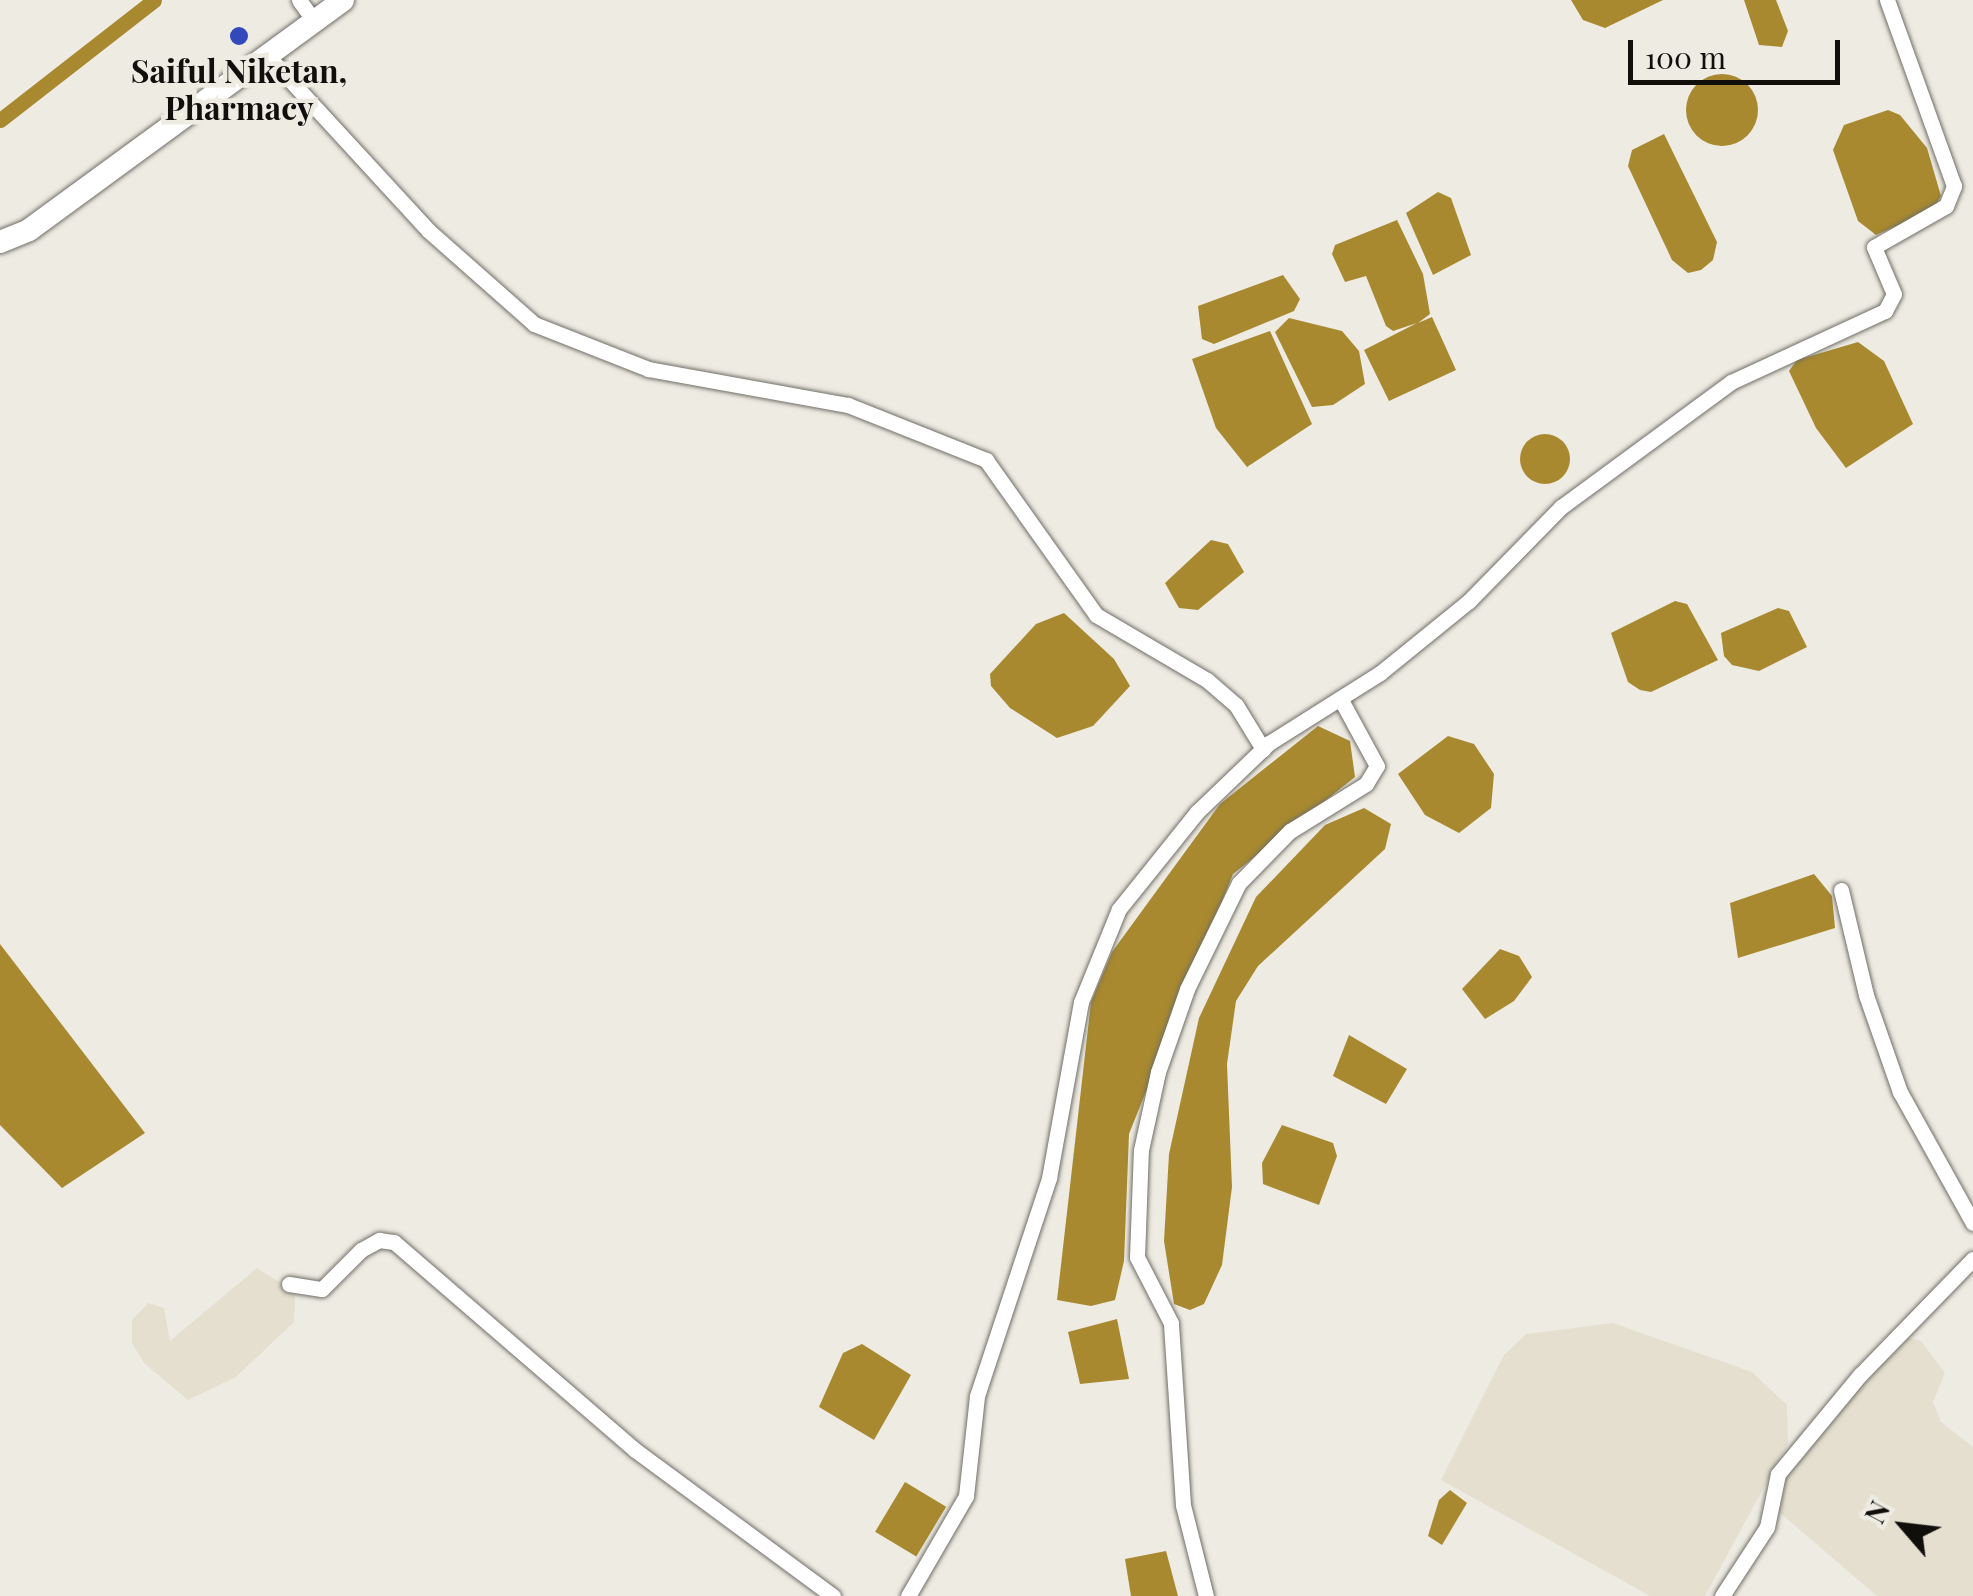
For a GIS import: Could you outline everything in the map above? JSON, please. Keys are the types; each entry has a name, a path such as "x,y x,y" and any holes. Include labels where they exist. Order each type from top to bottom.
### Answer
{"highway":[{"path":"0,242 29,230 343,0"}],"street":[{"path":"299,0 314,21"},
{"path":"908,1596 966,1496 978,1396 1049,1178 1081,1002 1098,949 1152,865 1263,749 1340,698 1469,602 1561,508 1731,382 1885,311 1894,294 1874,248 1946,206 1954,186 1887,0"},
{"path":"267,56 428,231 534,324 648,369 848,405 986,460 1096,615 1207,680 1236,704 1263,749"},
{"path":"1206,1596 1183,1505 1171,1323 1138,1256 1141,1150 1158,1072 1188,990 1239,883 1290,831 1366,784 1377,766 1340,698"},
{"path":"1841,890 1866,995 1900,1092 1973,1223"},
{"path":"290,1284 322,1289 361,1250 379,1240 394,1242 634,1450 833,1596"},
{"path":"1722,1596 1767,1527 1778,1474 1860,1374 1973,1259"}],"shaded area":[{"path":"1571,0 1663,0 1605,28 1583,20"},
{"path":"1744,0 1776,0 1788,31 1782,47 1759,45"},
{"path":"1722,74 1747,85 1758,110 1747,135 1722,146 1697,135 1686,110 1697,85"},
{"path":"1888,110 1900,115 1927,148 1941,196 1933,210 1876,235 1858,221 1833,150 1844,125"},
{"path":"1664,134 1717,242 1713,260 1701,270 1688,273 1672,260 1628,166 1632,150"},
{"path":"1438,192 1451,198 1471,255 1433,275 1406,213"},
{"path":"1397,220 1423,274 1430,314 1418,323 1432,317 1456,370 1389,401 1364,350 1417,323 1393,331 1386,326 1366,276 1345,282 1332,254 1335,245"},
{"path":"1283,275 1300,299 1294,311 1214,344 1202,339 1198,306"},
{"path":"1289,318 1342,331 1359,351 1365,384 1333,405 1312,407 1275,332"},
{"path":"1270,331 1312,424 1247,467 1216,428 1192,359"},
{"path":"1858,342 1884,361 1913,424 1846,468 1816,428 1789,371 1797,360"},
{"path":"1545,434 1562,442 1570,459 1562,476 1545,484 1528,476 1520,459 1528,442"},
{"path":"1211,540 1228,544 1244,572 1198,610 1179,608 1165,583"},
{"path":"1675,601 1687,604 1718,660 1651,692 1640,690 1628,682 1611,633"},
{"path":"1778,608 1789,611 1807,647 1759,671 1732,665 1724,656 1721,633"},
{"path":"1064,613 1114,659 1130,686 1093,726 1057,738 1010,708 991,686 990,674 1036,624"},
{"path":"1318,726 1350,741 1355,777 1233,874 1129,1134 1124,1261 1115,1300 1091,1306 1057,1300 1091,1002 1112,952 1220,804"},
{"path":"1448,736 1474,744 1494,774 1491,808 1459,833 1425,815 1398,774"},
{"path":"1364,808 1391,824 1385,849 1258,966 1236,1001 1227,1064 1232,1187 1222,1265 1204,1304 1190,1310 1174,1304 1164,1241 1169,1154 1199,1018 1256,897 1325,825"},
{"path":"1814,874 1832,896 1835,928 1738,958 1730,903"},
{"path":"0,944 145,1133 62,1188 0,1125"},
{"path":"1500,949 1519,956 1532,977 1514,1001 1485,1019 1462,989"},
{"path":"1349,1035 1407,1069 1386,1104 1333,1076"},
{"path":"1282,1125 1333,1143 1337,1156 1319,1205 1263,1184 1262,1163"},
{"path":"257,1268 295,1292 294,1322 236,1377 188,1400 144,1363 132,1343 132,1320 148,1303 164,1308 170,1341"},
{"path":"1117,1319 1129,1379 1080,1384 1068,1332"},
{"path":"1613,1323 1752,1372 1787,1405 1788,1443 1705,1596 1650,1596 1441,1480 1504,1355 1526,1334"},
{"path":"1909,1338 1921,1341 1945,1373 1933,1402 1941,1422 1973,1447 1973,1596 1877,1596 1772,1506 1780,1474 1817,1427"},
{"path":"862,1344 911,1375 874,1440 819,1407 843,1353"},
{"path":"905,1482 946,1507 916,1556 875,1532"},
{"path":"1450,1490 1467,1503 1442,1545 1428,1536 1439,1500"},
{"path":"1166,1551 1178,1596 1131,1596 1125,1559"}],"waterway":[{"path":"0,120 154,0"}],"place":[{"name":"Saiful Niketan, Pharmacy","path":"239,36"}]}
